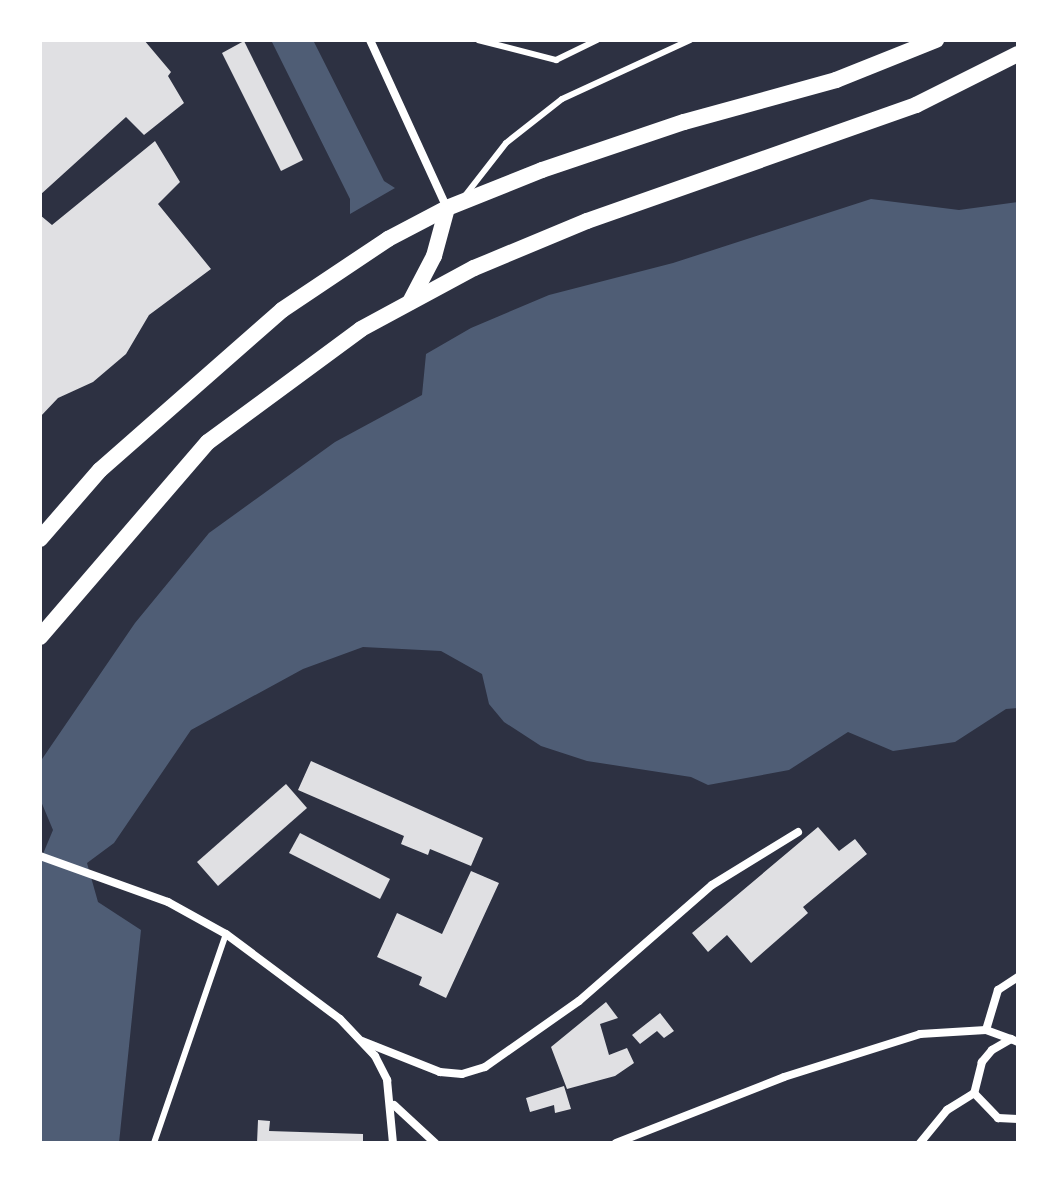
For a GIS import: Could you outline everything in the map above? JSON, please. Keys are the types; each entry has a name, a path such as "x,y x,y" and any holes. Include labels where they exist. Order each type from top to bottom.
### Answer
{"main road":[{"path":"40,539 100,470 282,310 388,239 453,206 684,122 836,80 936,40"},
{"path":"40,637 208,442 361,329 474,268 587,221 916,105 1018,54"},
{"path":"409,303 434,256 453,206"}],"street":[{"path":"370,40 453,206"},
{"path":"40,856 135,891 226,934 362,1041 440,1072 462,1074 485,1067 579,1001 712,885 798,832"},
{"path":"986,1030 998,990 1018,977"},
{"path":"616,1143 852,1053 920,1034 986,1030 1015,1041"},
{"path":"362,1041 387,1080 393,1104 393,1143"},
{"path":"920,1143 947,1110 974,1093 982,1062 1015,1041"},
{"path":"974,1093 998,1118 1018,1119"},
{"path":"393,1104 435,1143"}],"lane":[{"path":"478,40 556,60 597,40"},
{"path":"453,206 506,143 562,99 690,40"},
{"path":"154,1143 226,934"}],"water":[{"path":"271,40 313,40 384,181 395,188 350,214 350,199"},
{"path":"871,199 959,210 1018,202 1018,708 1006,709 955,742 893,751 848,732 789,770 708,785 691,777 587,761 541,746 504,722 489,704 482,674 441,651 363,647 303,669 191,730 114,843 87,863 98,902 141,930 119,1143 40,1143 40,861 53,830 40,799 40,762 135,623 209,533 335,442 422,395 426,354 471,328 549,295 673,263"}],"building":[{"path":"40,40 144,40 171,72 168,76 184,103 144,135 126,117 40,195"},
{"path":"244,41 303,160 281,171 222,53"},
{"path":"155,141 180,182 158,204 211,269 149,315 126,354 93,382 58,398 40,417 40,215 52,225"},
{"path":"311,761 483,838 471,866 430,849 428,855 401,844 404,836 298,790"},
{"path":"286,784 307,808 218,886 197,862"},
{"path":"818,827 839,851 855,839 867,854 803,907 808,913 751,963 727,935 708,952 692,933"},
{"path":"300,833 390,879 380,899 289,853"},
{"path":"471,871 499,883 446,998 419,985 422,977 377,957 397,913 442,934"},
{"path":"606,1002 618,1018 600,1024 609,1055 627,1048 634,1063 615,1076 567,1089 551,1047"},
{"path":"660,1013 674,1031 664,1038 657,1031 640,1044 632,1035"},
{"path":"564,1086 571,1109 555,1113 554,1105 530,1112 526,1098"},
{"path":"258,1120 270,1121 269,1131 363,1134 363,1143 257,1143"}]}
